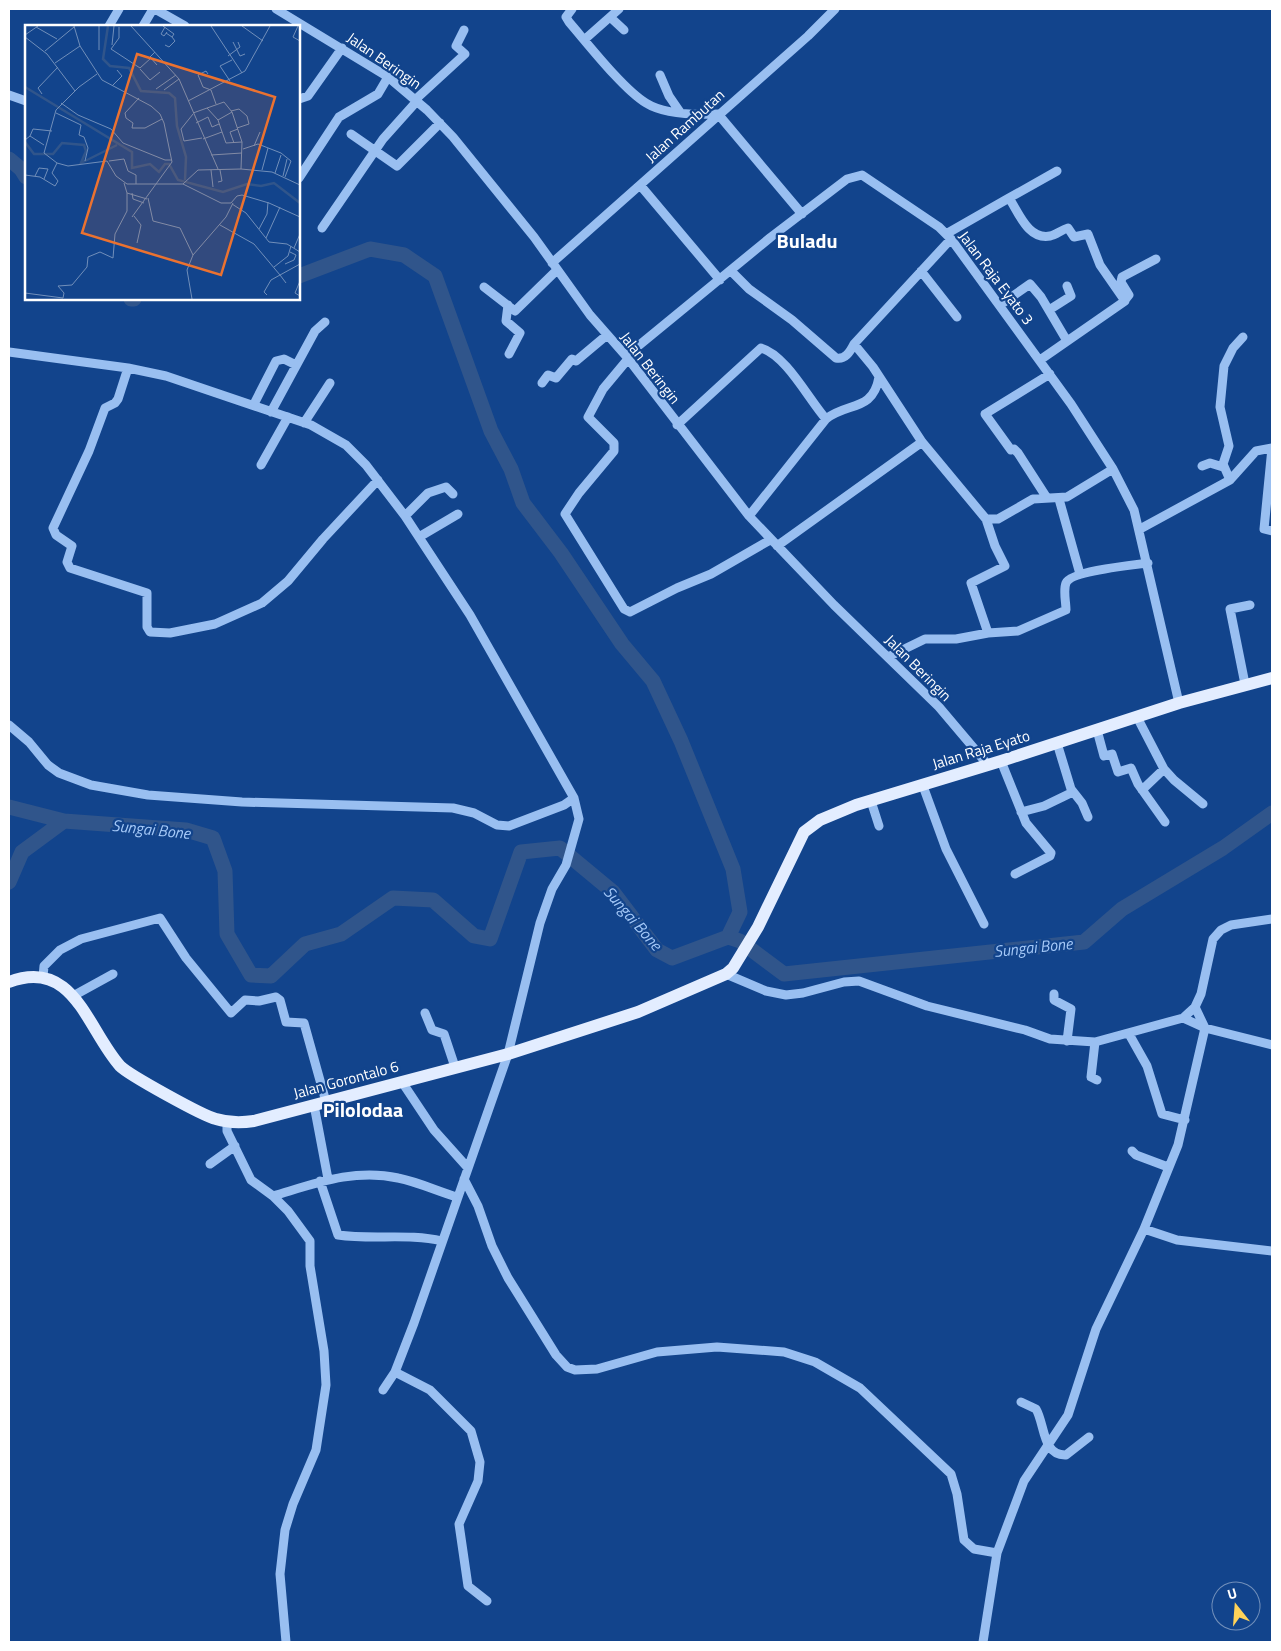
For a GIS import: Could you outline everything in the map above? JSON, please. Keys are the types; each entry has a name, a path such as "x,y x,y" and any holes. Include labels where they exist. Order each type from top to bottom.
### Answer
{"main road":[{"name":"Jalan Raja Eyato","path":"730,971 758,927 804,832 832,813 1001,762 1179,703 1272,678"},
{"name":"Jalan Gorontalo 6","path":"44,977 73,996 86,1012 111,1054 122,1068 210,1117 227,1121 254,1121 508,1054 638,1012 730,971"},
{"path":"9,982 21,977 44,977"}],"street":[{"path":"110,25 119,9"},
{"path":"144,25 154,9 181,25"},
{"name":"Jalan Beringin","path":"276,9 388,77 440,123 534,237 607,335 627,357 677,425 749,516 888,658 939,707 988,765"},
{"path":"572,9 566,17 584,40 626,86 646,103 667,111 718,114 802,214"},
{"path":"584,40 619,9"},
{"name":"Jalan Rambutan","path":"508,305 516,311 555,267 640,185 808,36 835,9"},
{"path":"610,17 624,30"},
{"path":"322,228 374,151 416,100 465,54 456,46 464,30"},
{"path":"300,99 308,96 342,48"},
{"path":"660,75 669,96 680,112"},
{"path":"300,176 339,117 378,94 388,77"},
{"path":"9,95 25,99"},
{"path":"351,134 398,166 440,123"},
{"path":"731,271 749,289 792,320 836,358 841,359 850,353 854,344 921,271 949,236 1009,198 1057,171"},
{"name":"Jalan Raja Eyato 3","path":"774,543 630,612 624,609 565,514 579,493 614,451 614,443 588,417 603,389 627,357 802,214 847,179 862,174 949,236 1050,374 1113,469 1134,510 1140,530 1179,703"},
{"path":"640,185 720,280"},
{"path":"1009,198 1033,233 1048,236 1068,228 1074,237 1088,234 1100,265 1125,300"},
{"path":"1040,360 1101,320 1125,300 1129,295 1121,282 1122,277 1156,259"},
{"path":"921,271 957,317"},
{"path":"1000,305 1028,283 1049,310 1067,341"},
{"path":"1049,310 1071,296 1067,286"},
{"path":"484,287 508,305 506,321 520,333 509,354"},
{"path":"272,412 315,331 325,322"},
{"path":"542,383 548,375 556,378 572,359 576,361 607,335"},
{"path":"1230,480 1223,467 1229,446 1220,407 1224,366 1233,348 1243,337"},
{"path":"854,344 879,377 922,442 986,519 995,546 1005,566 971,583 988,633"},
{"path":"677,425 761,348 776,357 802,384 826,419"},
{"path":"9,352 128,368 166,376 254,404 304,423 346,445 378,480 405,516 470,615 574,798 579,819 566,865 552,890 540,923 508,1054 456,1197 396,1372 383,1390"},
{"path":"254,404 276,361 284,359 296,365"},
{"path":"128,368 118,399 115,403 105,408 89,451 53,528 56,536 72,546 68,562 70,568 147,593 147,627 150,632 170,633 215,624 262,603 288,581 378,480"},
{"path":"1047,498 1018,452 1014,449 1011,450 985,414 1050,374"},
{"path":"749,516 826,419 833,413 854,408 869,399 877,389 879,377"},
{"path":"304,423 330,383"},
{"path":"261,465 288,418"},
{"path":"774,543 922,442"},
{"path":"1140,530 1230,480 1256,451 1272,448 1264,529 1272,532"},
{"path":"1202,466 1210,464 1223,467"},
{"path":"986,519 998,519 1033,499 1059,498 1082,489 1113,469"},
{"path":"405,516 433,490 446,487 453,494"},
{"path":"1059,498 1080,574"},
{"path":"419,538 458,514"},
{"path":"888,658 925,639 956,639 988,633 1018,631 1064,612 1066,608 1065,584 1069,579 1080,574 1148,563"},
{"path":"1245,684 1230,609 1250,605"},
{"path":"1137,717 1164,768 1174,780 1203,804"},
{"path":"9,725 29,742 48,765 59,773 91,785 148,795 242,802 453,808 474,813 497,825 508,826 564,805 574,798"},
{"path":"1097,730 1104,756 1112,754 1118,772 1131,768 1142,790 1165,822"},
{"path":"1057,743 1073,792 1088,817"},
{"path":"1001,762 1021,812 1051,855 1015,874"},
{"path":"1142,790 1164,768"},
{"path":"923,786 946,849 984,924"},
{"path":"1021,812 1044,806 1073,792"},
{"path":"871,801 879,826"},
{"path":"44,977 44,966 65,947 81,939 160,918 186,958 232,1013 245,1000 259,1001 276,997 280,1000 286,1022 304,1024 320,1104 324,1180 339,1235 370,1239 428,1238 442,1241"},
{"path":"730,971 766,991 786,994 803,993 844,982 859,981 927,1006 1050,1038 1095,1042 1183,1018 1195,1006 1201,994 1213,939 1221,930 1230,925 1272,919"},
{"path":"73,996 113,974"},
{"path":"1054,994 1054,1000 1071,1009 1067,1041"},
{"path":"983,1642 998,1553 1024,1481 1068,1415 1096,1329 1144,1229 1185,1120 1205,1028 1195,1006"},
{"path":"425,1013 432,1030 444,1034 454,1067"},
{"path":"1183,1018 1205,1028 1272,1045"},
{"path":"1129,1034 1148,1066 1162,1114 1185,1120"},
{"path":"1095,1042 1091,1077 1097,1080"},
{"path":"402,1082 434,1130 468,1168"},
{"path":"227,1121 227,1131 251,1180 288,1210 310,1241 310,1266 324,1351 326,1376 316,1450 293,1504 285,1530 280,1574 286,1642"},
{"path":"210,1164 235,1146"},
{"path":"1132,1151 1136,1155 1168,1167"},
{"path":"272,1196 324,1180 352,1176 397,1178 456,1197"},
{"path":"464,1179 478,1206 492,1246 508,1278 556,1355 567,1367 575,1370 597,1369 657,1352 717,1347 784,1352 815,1362 860,1388 951,1474 956,1490 964,1540 974,1549 998,1553"},
{"path":"1144,1229 1177,1240 1272,1251"},
{"path":"396,1372 430,1390 471,1431 480,1462 478,1481 459,1524 468,1586 486,1601"},
{"path":"1021,1402 1036,1409 1048,1446 1058,1455 1066,1455 1089,1437"}],"waterway":[{"path":"9,159 21,169 25,175"},
{"path":"300,276 370,249 404,255 435,276 491,431 511,469 523,503 561,553 622,644 653,681 681,741 733,869 740,912 728,937"},
{"name":"Sungai Bone","path":"9,807 64,821 186,830 213,838 225,871 227,934 251,975 271,976 305,944 341,934 393,898 433,900 474,936 490,939 521,852 560,848 613,892 657,950 672,958 728,937 740,941 784,974 1084,942 1122,909 1223,848 1272,813"},
{"path":"9,882 22,852 64,821"}],"district":[{"name":"Buladu","path":"807,241"},
{"name":"Pilolodaa","path":"363,1110"}]}
